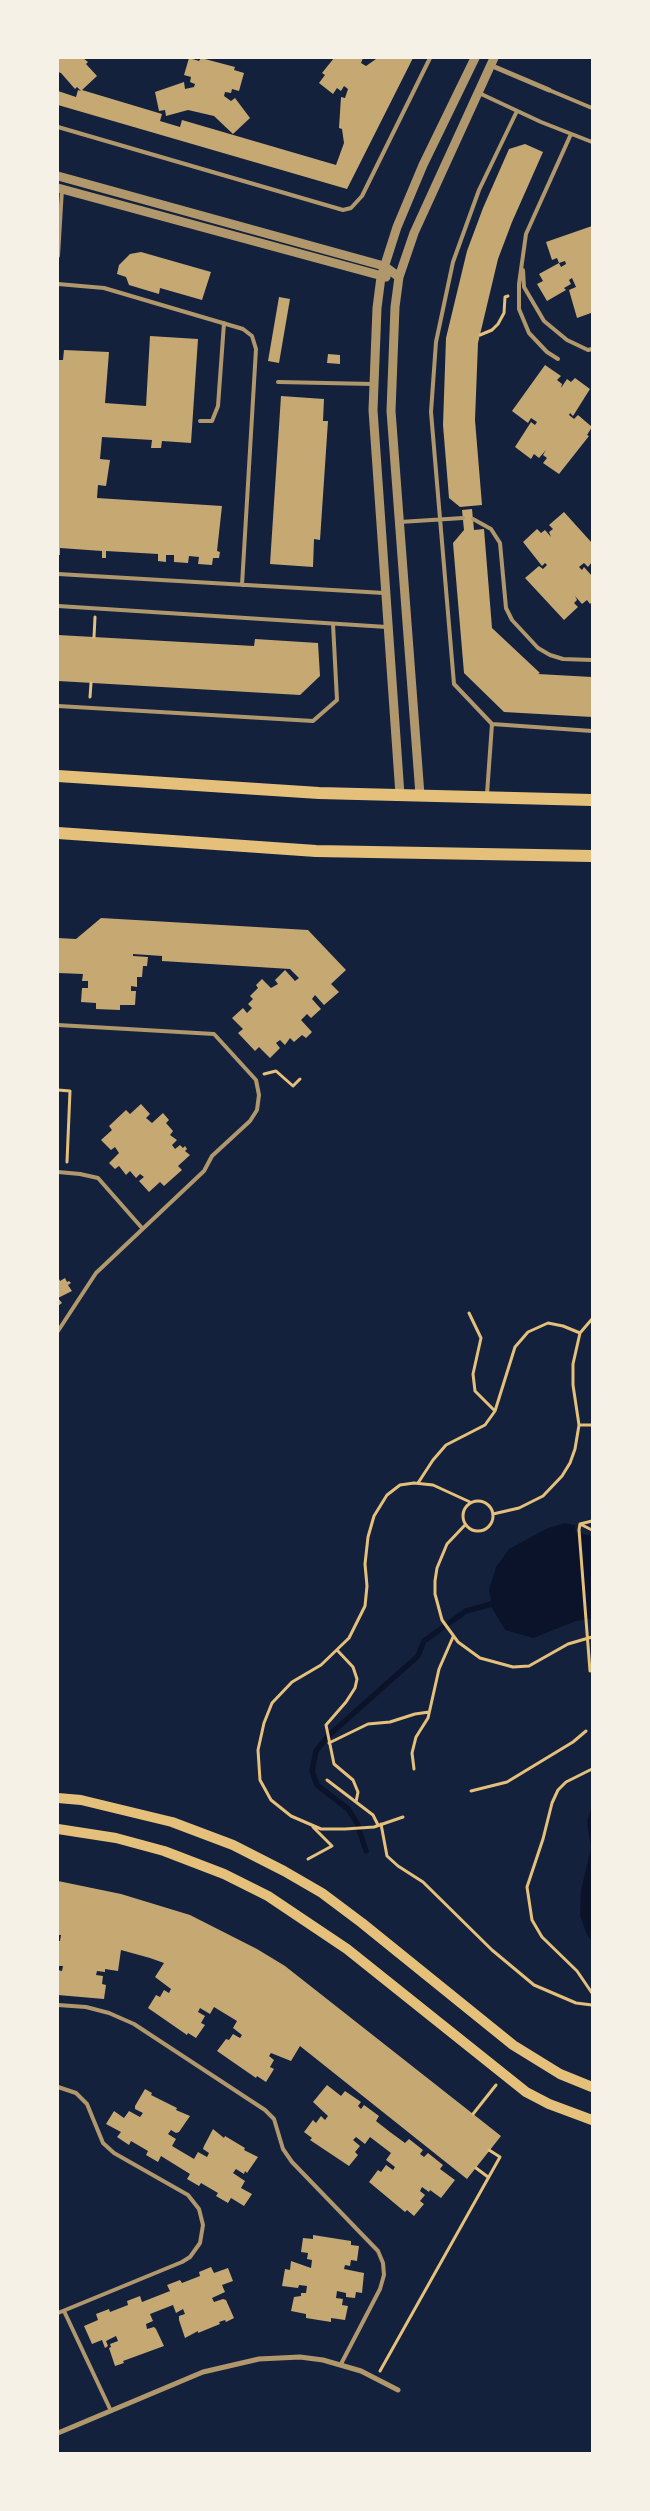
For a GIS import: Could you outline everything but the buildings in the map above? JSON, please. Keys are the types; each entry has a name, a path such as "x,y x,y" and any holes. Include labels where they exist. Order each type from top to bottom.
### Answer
{"main road":[{"path":"58,776 319,794 592,800"},
{"path":"58,833 316,851 592,856"},
{"path":"58,1798 81,1800 172,1822 233,1845 284,1871 322,1893 362,1923 513,2045 560,2074 592,2087"},
{"path":"58,1829 116,1838 164,1852 224,1874 268,1896 347,1949 526,2092 549,2104 592,2120"}],"street":[{"path":"400,795 373,384 381,277 397,227 471,59"},
{"path":"420,795 391,411 392,340 399,277 414,233 492,61 549,90"},
{"path":"58,176 384,266 399,277"},
{"path":"60,188 381,277 399,277"},
{"path":"58,2433 203,2372 244,2361 300,2357 341,2364 361,2371 398,2390"}],"lane":[{"path":"58,127 343,210 351,208 362,196 430,58"},
{"path":"549,90 592,108"},
{"path":"477,92 592,142"},
{"path":"517,111 479,190 453,262 436,342 431,412 454,684 492,724 592,731"},
{"path":"558,359 547,352 529,333 520,309 518,292 526,234 571,134"},
{"path":"58,256 60,188"},
{"path":"523,258 524,287 544,321 566,340 588,350 592,349"},
{"path":"58,284 104,288 224,323 248,332 255,342 242,585"},
{"path":"200,421 213,421 218,406 224,323"},
{"path":"278,382 373,384"},
{"path":"400,522 463,518"},
{"path":"473,519 491,529 500,543 505,600 512,620 538,648 550,655 592,660"},
{"path":"58,574 387,594"},
{"path":"58,606 389,627"},
{"path":"58,706 313,721 337,700 333,624"},
{"path":"486,797 492,724"},
{"path":"58,1026 214,1034 256,1080 259,1095 257,1110 250,1121 213,1155 204,1171 96,1273 58,1331"},
{"path":"58,1172 98,1178 142,1228"},
{"path":"58,2005 86,2007 109,2013 134,2024 265,2110 274,2119 283,2149 292,2162 378,2251 383,2263 384,2275 380,2289 341,2364"},
{"path":"58,2087 76,2094 87,2104 104,2143 114,2153 188,2196 199,2209 203,2226 200,2243 196,2250 182,2262 58,2314"},
{"path":"64,2311 111,2411"}],"path":[{"path":"480,335 492,330 498,324 504,313 505,297 518,292"},
{"path":"94,637 95,609"},
{"path":"256,1080 269,1071 276,1071 294,1086 300,1080"},
{"path":"58,1090 70,1091 67,1173"},
{"path":"469,1313 481,1338 473,1374 474,1391 495,1412"},
{"path":"493,1514 526,1506 543,1496 553,1487 570,1463 575,1450 579,1425 573,1385 573,1364 580,1333 592,1319"},
{"path":"418,1484 433,1460 446,1445 485,1425 495,1412 515,1346 528,1332 548,1323 563,1326 580,1333"},
{"path":"579,1425 592,1424"},
{"path":"403,1816 378,1825 345,1829 321,1828 291,1816 271,1800 260,1780 258,1750 264,1723 272,1703 292,1682 321,1665 349,1638 365,1606 365,1564 368,1537 374,1516 387,1495 400,1485 418,1484 433,1486 470,1502 481,1501 486,1503 493,1514 492,1523 482,1531 470,1529 465,1525 463,1513 470,1502"},
{"path":"580,1524 592,1521"},
{"path":"580,1524 590,1671"},
{"path":"580,1524 592,1530"},
{"path":"465,1525 448,1544 437,1568 435,1581 438,1607 442,1620 453,1637 468,1651 480,1658 513,1668 529,1666 568,1644 587,1636 592,1637"},
{"path":"414,1769 412,1753 416,1737 429,1712 439,1669 453,1637"},
{"path":"337,1650 353,1666 357,1679 355,1688 346,1702 326,1725 334,1764 354,1780 358,1792 356,1802"},
{"path":"329,1742 368,1724 390,1722 404,1716 429,1712"},
{"path":"471,1791 507,1782 574,1742 586,1731"},
{"path":"592,1769 566,1782 558,1790 552,1803 543,1840 527,1887 532,1920 542,1937 577,1971 592,1993"},
{"path":"327,1780 373,1815 378,1825 387,1856 398,1866 423,1882 492,1950 534,1985 576,2003 592,2004"},
{"path":"308,1859 332,1846 311,1824"},
{"path":"474,2114 503,2075"},
{"path":"385,2362 500,2158 490,2150"},
{"path":"476,2168 488,2177"}],"water":[{"path":"564,1523 575,1525 576,1532 592,1536 592,1619 576,1621 533,1638 505,1630 492,1608 489,1590 496,1567 509,1549 546,1529"},
{"path":"592,1806 592,1941 587,1935 580,1915 581,1890 591,1848 587,1821"}],"waterway":[{"path":"449,1623 466,1611 492,1604"},
{"path":"366,1851 357,1823 348,1809 317,1785 312,1771 316,1751 328,1736 418,1656 424,1641 442,1628"}]}
